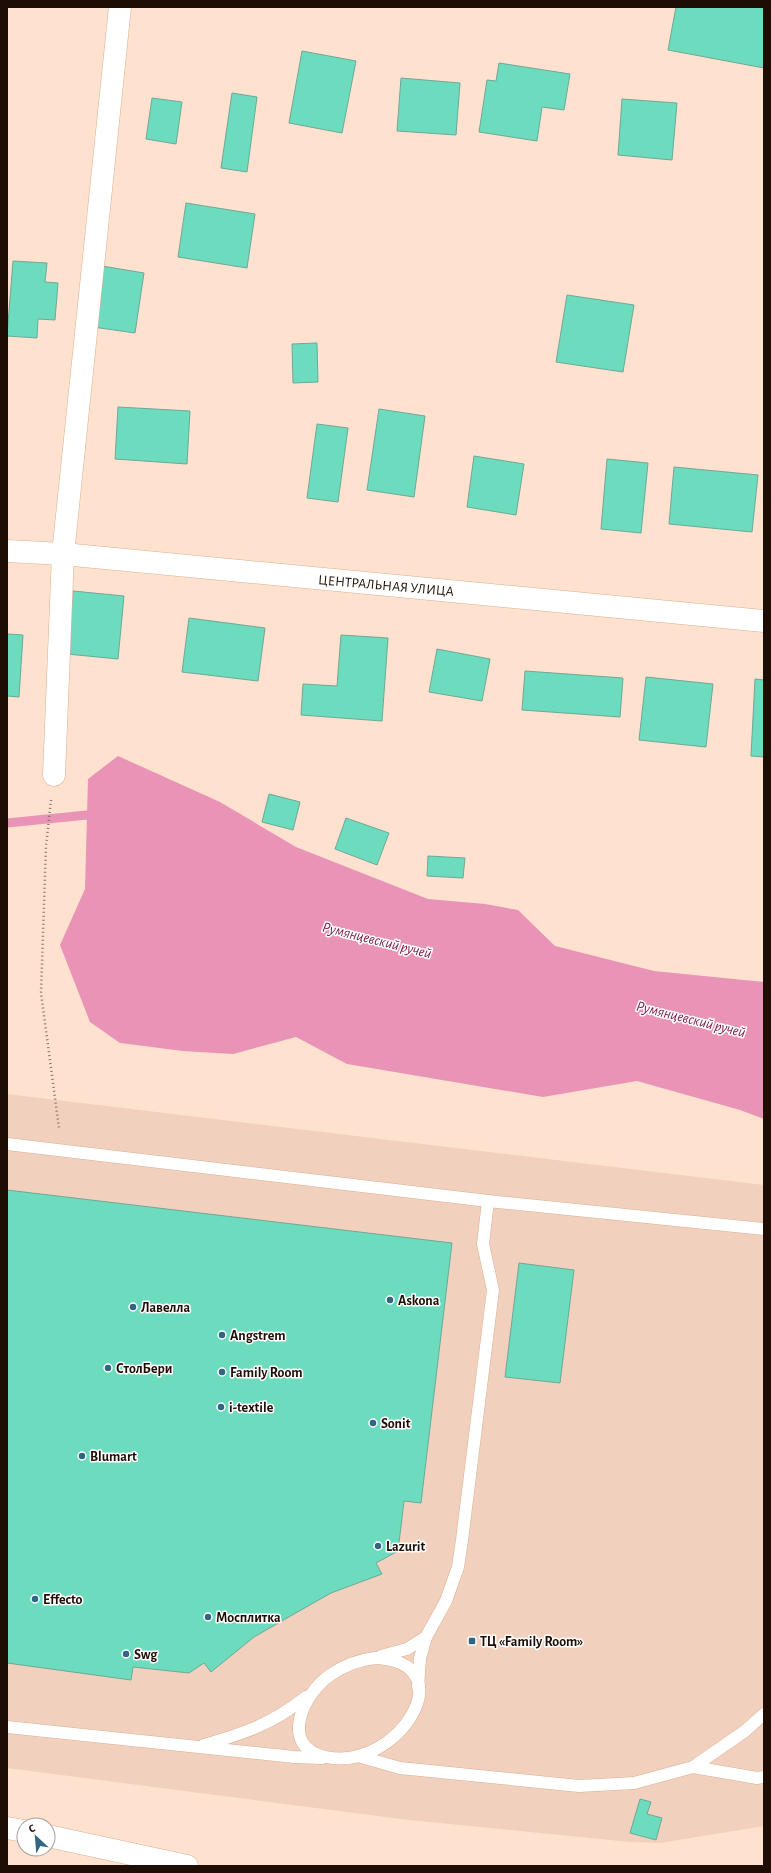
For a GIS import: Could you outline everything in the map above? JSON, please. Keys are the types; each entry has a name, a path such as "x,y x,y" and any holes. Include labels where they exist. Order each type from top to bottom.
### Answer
{"street":[{"path":"54,775 63,554 120,7"},
{"name":"ЦЕНТРАЛЬНАЯ УЛИЦА","path":"7,551 63,554 764,621"},
{"path":"56,1838 187,1866"}],"lane":[{"path":"7,1144 488,1201 764,1229"},
{"path":"7,1727 294,1757 343,1759 358,1756 382,1747 406,1725 417,1705 420,1658 426,1637 446,1601 458,1567 493,1290 483,1244 488,1201"},
{"path":"198,1747 252,1731 288,1711 312,1693 329,1676 344,1667 407,1649 426,1637"},
{"path":"375,1658 389,1659 407,1667 414,1676 418,1687"},
{"path":"312,1693 301,1712 299,1725 301,1737 311,1751 328,1758"},
{"path":"358,1756 400,1768 579,1786 634,1783 693,1767 745,1730 764,1714"},
{"path":"693,1767 757,1778 764,1777"}],"path":[{"path":"54,775 46,846 41,993 62,1150"}],"shaded area":[{"path":"7,1094 764,1185 764,1826 660,1843 630,1842 409,1820 7,1768"}],"water":[{"path":"118,756 220,802 296,847 428,899 485,904 518,910 555,946 654,971 764,982 764,1119 740,1110 637,1081 543,1097 347,1064 296,1037 233,1054 183,1051 120,1043 90,1022 60,945 85,889 88,779"}],"building":[{"path":"676,7 764,7 764,68 668,50"},
{"path":"302,51 356,61 342,133 289,123"},
{"path":"499,63 570,74 564,110 542,107 537,141 479,132 487,80 496,81"},
{"path":"401,78 460,83 456,135 397,131"},
{"path":"232,93 257,97 247,172 221,168"},
{"path":"152,98 182,102 176,144 146,139"},
{"path":"622,99 677,103 672,160 618,155"},
{"path":"186,203 255,214 247,268 178,257"},
{"path":"13,261 47,263 45,282 58,283 55,320 38,319 37,338 7,336"},
{"path":"102,266 144,273 135,333 93,327"},
{"path":"567,295 634,305 623,372 556,362"},
{"path":"317,343 318,382 293,383 292,344"},
{"path":"118,407 190,411 187,464 115,459"},
{"path":"379,409 425,416 414,497 367,490"},
{"path":"317,424 348,428 338,502 307,498"},
{"path":"474,456 524,464 516,515 467,507"},
{"path":"607,459 648,463 641,533 601,529"},
{"path":"674,467 758,475 752,532 669,524"},
{"path":"73,591 124,596 118,659 67,654"},
{"path":"189,618 265,628 258,681 182,672"},
{"path":"7,634 23,635 19,697 7,696"},
{"path":"341,635 388,638 382,721 301,715 303,684 337,686"},
{"path":"437,649 490,659 482,701 429,692"},
{"path":"525,671 623,678 620,717 522,710"},
{"path":"646,677 713,684 706,747 639,740"},
{"path":"755,679 764,680 764,757 751,756"},
{"path":"269,794 300,802 293,830 262,822"},
{"path":"346,818 389,833 377,865 335,849"},
{"path":"428,856 465,858 463,878 427,876"},
{"name":"Family Room","path":"7,1190 452,1243 421,1503 404,1501 398,1551 376,1563 382,1574 331,1593 294,1614 254,1637 211,1672 204,1663 189,1673 133,1667 131,1680 7,1663"},
{"path":"519,1263 574,1270 560,1383 505,1377"},
{"path":"640,1799 651,1802 647,1814 662,1818 656,1840 630,1833"}],"waterway":[{"name":"Румянцевский ручей","path":"7,823 87,815 97,821"}],"place":[{"name":"Askona","path":"390,1300"},
{"name":"Лавелла","path":"133,1307"},
{"name":"Angstrem","path":"222,1335"},
{"name":"СтолБери","path":"108,1368"},
{"name":"Family Room","path":"222,1372"},
{"name":"i-textile","path":"221,1407"},
{"name":"Sonit","path":"373,1423"},
{"name":"Blumart","path":"82,1456"},
{"name":"Lazurit","path":"378,1546"},
{"name":"Effecto","path":"35,1599"},
{"name":"Мосплитка","path":"208,1617"},
{"name":"ТЦ «Family Room»","path":"472,1641"},
{"name":"Swg","path":"126,1654"}]}
